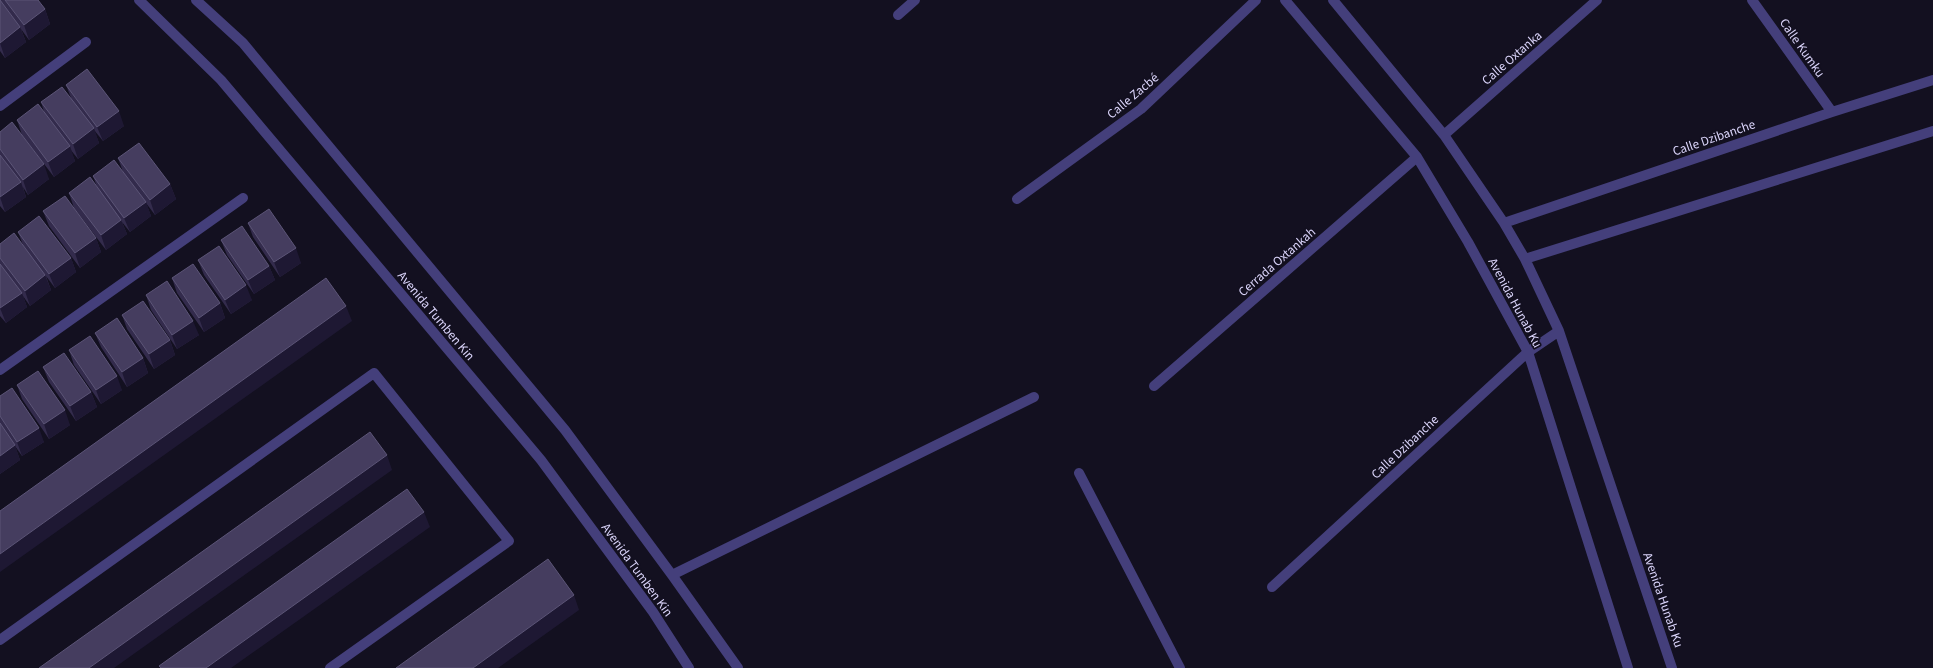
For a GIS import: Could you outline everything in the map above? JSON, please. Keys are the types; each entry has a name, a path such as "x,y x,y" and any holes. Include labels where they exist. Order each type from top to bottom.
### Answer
{"street":[{"name":"Avenida Tumben Kin","path":"139,0 221,80 541,460 653,612 689,668"},
{"name":"Avenida Tumben Kin","path":"196,0 243,44 560,424 672,575 738,668"},
{"path":"898,15 915,0"},
{"name":"Calle Zacbé","path":"1017,199 1141,109 1256,0"},
{"name":"Avenida Hunab Ku","path":"1285,0 1417,156 1468,242 1528,352 1628,668"},
{"name":"Avenida Hunab Ku","path":"1333,0 1444,135 1504,223 1525,259 1559,331 1672,668"},
{"name":"Calle Oxtanka","path":"1444,135 1597,0"},
{"name":"Calle Kumku","path":"1752,0 1832,112"},
{"path":"0,106 86,42"},
{"name":"Calle Dzibanche","path":"1504,223 1832,112 1933,80"},
{"path":"1525,259 1933,131"},
{"name":"Cerrada Oxtankah","path":"1154,386 1417,156"},
{"path":"0,370 243,198"},
{"name":"Calle Dzibanche","path":"1272,587 1528,352 1559,331"},
{"path":"0,640 374,373 509,541 330,668"},
{"path":"672,575 1034,397"},
{"path":"1080,473 1180,668"}],"building":[{"path":"0,0 20,27 0,43"},
{"path":"5,0 38,0 45,9 24,25"},
{"path":"87,69 119,111 97,127 66,85"},
{"path":"62,87 94,128 73,144 41,102"},
{"path":"38,104 70,146 48,162 17,120"},
{"path":"12,122 44,164 23,180 0,149 0,132"},
{"path":"139,143 170,184 150,200 118,158"},
{"path":"0,155 21,182 0,197"},
{"path":"114,160 146,202 124,218 93,176"},
{"path":"90,177 121,220 101,235 69,193"},
{"path":"65,196 96,238 75,253 43,211"},
{"path":"269,209 296,248 274,262 248,223"},
{"path":"39,216 71,258 49,274 18,232"},
{"path":"242,226 269,266 248,280 221,240"},
{"path":"14,233 45,275 25,291 0,258 0,244"},
{"path":"219,246 246,285 225,300 198,260"},
{"path":"0,264 22,293 0,308"},
{"path":"193,264 220,303 199,318 172,278"},
{"path":"326,278 346,306 0,554 0,511"},
{"path":"167,281 193,321 172,335 146,295"},
{"path":"143,301 170,340 149,354 122,315"},
{"path":"117,318 143,358 122,372 95,333"},
{"path":"90,336 117,376 96,390 69,350"},
{"path":"64,353 91,392 70,406 43,367"},
{"path":"38,371 65,410 44,424 17,385"},
{"path":"12,388 39,428 17,442 0,416 0,396"},
{"path":"0,423 15,445 0,456"},
{"path":"370,432 387,455 89,668 39,668"},
{"path":"407,489 424,512 206,668 161,668 159,666"},
{"path":"548,559 574,595 473,668 396,668"}]}
